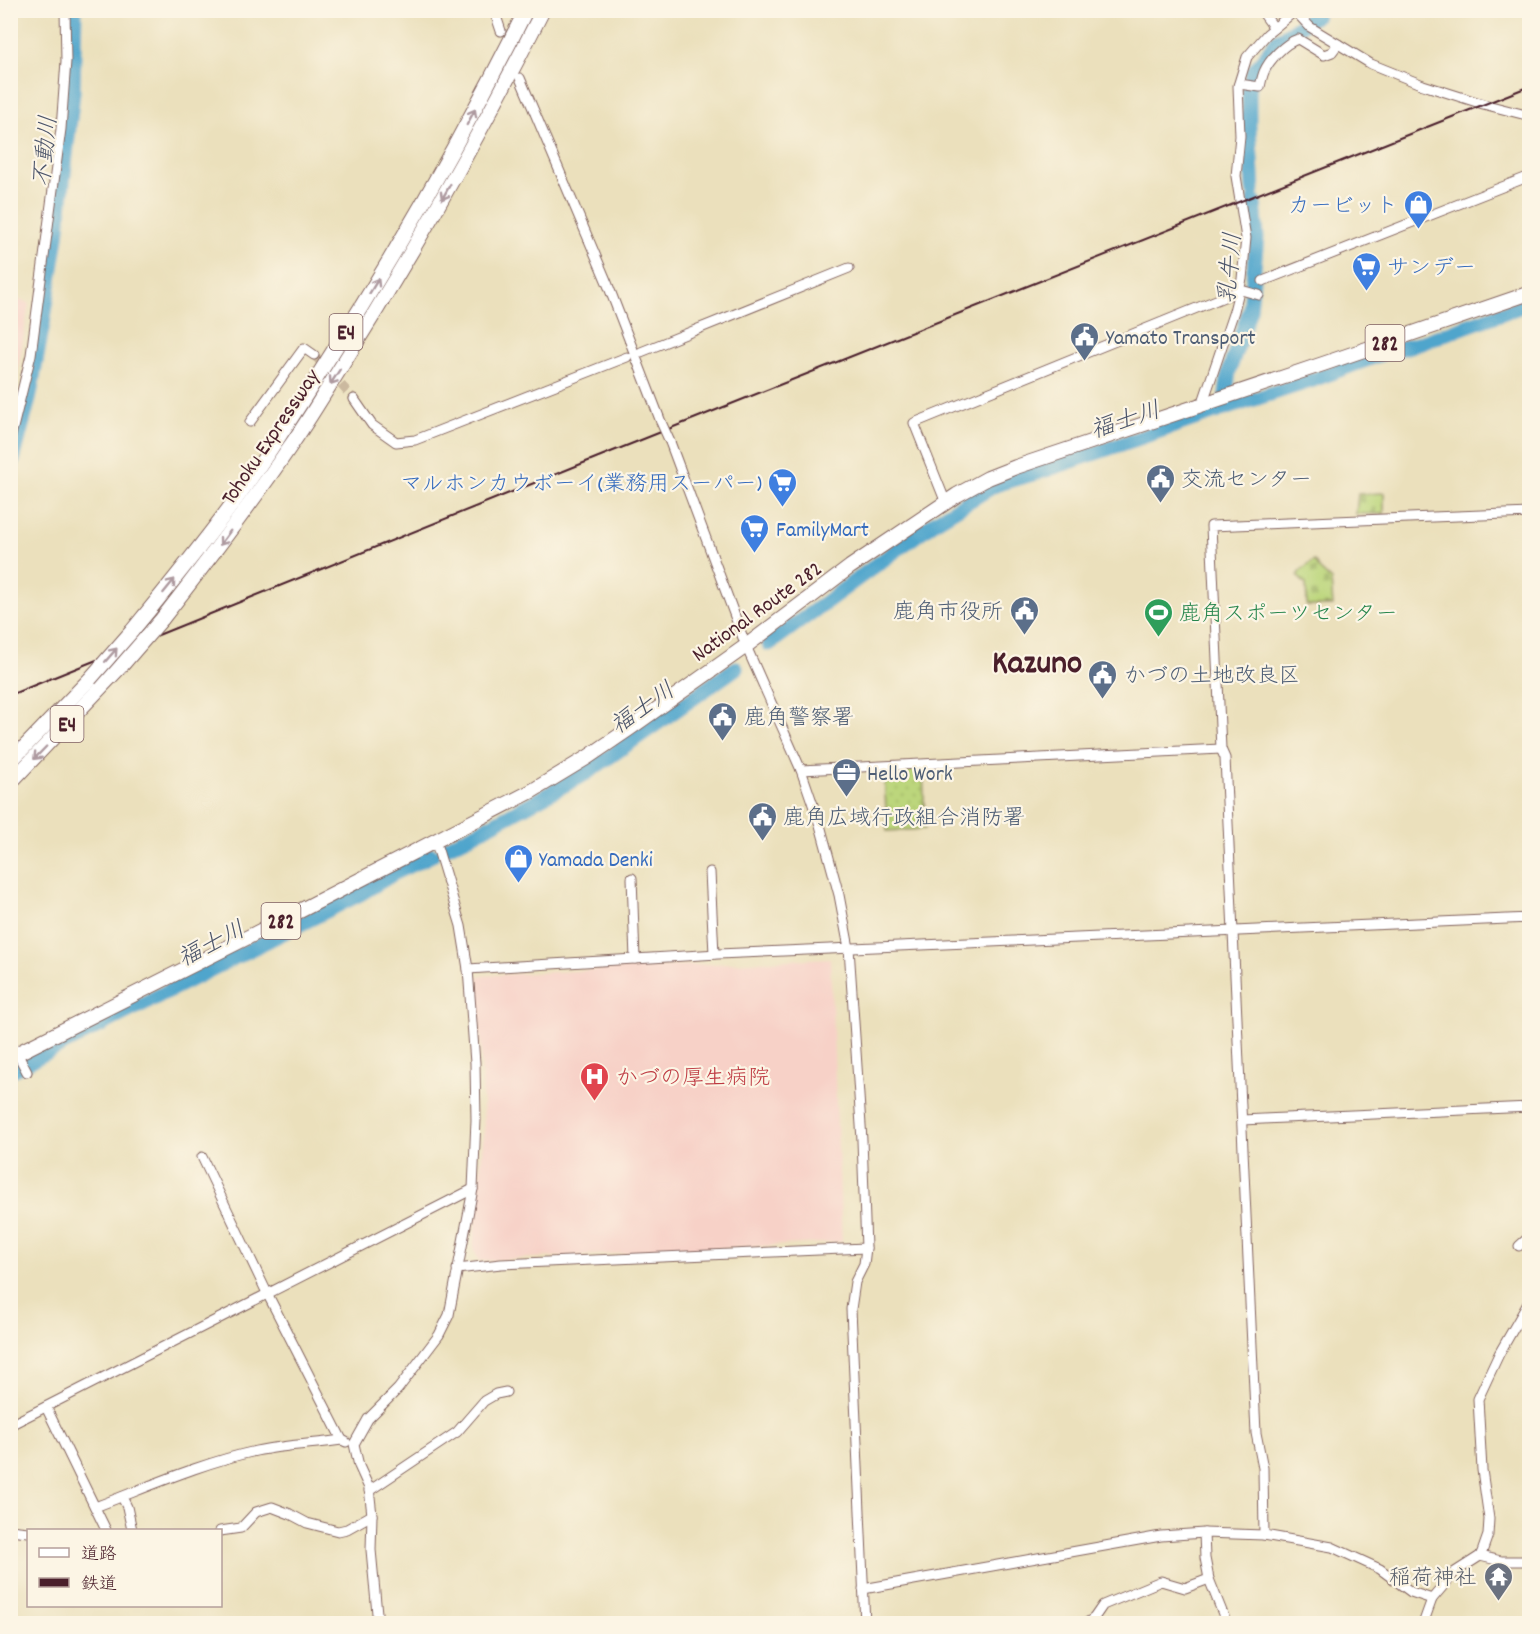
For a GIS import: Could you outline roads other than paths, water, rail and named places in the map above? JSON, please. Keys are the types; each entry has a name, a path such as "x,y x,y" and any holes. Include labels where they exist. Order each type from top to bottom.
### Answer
{"highway":[{"name":"Tohoku Expressway","path":"10,762 90,679 132,631 195,554 279,438 401,242 526,10"},
{"name":"Tohoku Expressway","path":"10,783 123,664 162,619 214,553 290,447 363,333 413,249 467,154 543,10"},
{"name":"National Route 282","path":"14,1055 532,791 588,757 746,646 850,567 957,495 988,478 1530,293"}],"street":[{"path":"10,440 31,354 62,129 66,61 65,10"},
{"path":"494,10 501,31"},
{"path":"1261,10 1274,28"},
{"path":"1206,403 1211,381 1243,291 1246,238 1236,176 1240,136 1239,84 1247,57 1274,28 1296,11 1310,27 1371,64 1423,85 1530,116"},
{"path":"1239,84 1260,87 1269,62 1295,40 1298,39 1324,55 1332,52 1338,44"},
{"path":"520,78 603,274 746,646 801,770 820,825 838,895 849,948 862,1140 866,1248 864,1264 855,1282 851,1309 865,1623"},
{"path":"1263,281 1530,176"},
{"path":"641,352 849,268"},
{"path":"946,503 914,423 1243,291 1258,295"},
{"path":"250,422 304,348 314,355"},
{"path":"354,399 372,425 396,442 415,440 627,357"},
{"path":"1264,1535 1263,1468 1256,1433 1226,758 1221,749 1211,526 1530,513"},
{"path":"801,770 1221,749"},
{"path":"378,1623 371,1550 372,1515 369,1491 359,1466 354,1444 368,1419 398,1389 439,1335 449,1315 473,1189 476,1131 475,1075 468,969 461,926 435,840"},
{"path":"710,872 714,954"},
{"path":"632,878 635,959"},
{"path":"468,969 714,954 1530,918"},
{"path":"14,1055 27,1072"},
{"path":"1242,1120 1530,1107"},
{"path":"202,1157 267,1293 342,1440"},
{"path":"10,1425 473,1189"},
{"path":"1519,1246 1530,1236"},
{"path":"457,1269 501,1264 866,1248"},
{"path":"1423,1623 1432,1599 1455,1572 1480,1556 1488,1536 1489,1519 1482,1470 1478,1399 1499,1354 1530,1300"},
{"path":"369,1491 457,1432 484,1401 496,1394 506,1392"},
{"path":"46,1407 106,1529"},
{"path":"95,1507 240,1455 342,1440 354,1444"},
{"path":"122,1497 127,1507 132,1529"},
{"path":"222,1531 241,1528 256,1512 272,1508 307,1523 338,1531 347,1529 372,1515"},
{"path":"10,1530 27,1532"},
{"path":"863,1589 1161,1536 1204,1533 1264,1535 1332,1547 1380,1569 1411,1592 1432,1599"},
{"path":"1204,1533 1204,1558 1209,1579 1227,1623"},
{"path":"1480,1556 1501,1561 1530,1560"},
{"path":"1084,1623 1094,1618 1103,1605 1161,1581 1185,1588 1209,1579"}],"waterway":[{"name":"不動川","path":"10,471 30,395 57,237 73,92 75,10"},
{"name":"乳牛川","path":"1253,189 1249,127 1249,90 1253,72 1276,42 1316,15 1318,10"},
{"name":"乳牛川","path":"1224,409 1229,371 1250,309 1257,238 1254,201"},
{"name":"福士川","path":"769,644 936,521 995,485 1313,380 1530,303"},
{"name":"福士川","path":"445,848 585,774 736,668"},
{"name":"福士川","path":"10,1071 360,894 396,872 432,855"}],"tunnel":[{"path":"314,355 354,399"}],"railway":[{"path":"10,695 959,312 1530,86"}],"place":[{"name":"カービット","path":"1419,230"},
{"name":"サンデー","path":"1366,292"},
{"name":"Yamato Transport","path":"1085,362"},
{"name":"交流センター","path":"1160,504"},
{"name":"マルホンカウボーイ(業務用スーパー)","path":"783,508"},
{"name":"FamilyMart","path":"755,554"},
{"name":"鹿角市役所","path":"1024,636"},
{"name":"鹿角スポーツセンター","path":"1158,638"},
{"name":"かづの土地改良区","path":"1103,700"},
{"name":"鹿角警察署","path":"723,742"},
{"name":"Hello Work","path":"846,798"},
{"name":"鹿角広域行政組合消防署","path":"762,842"},
{"name":"Yamada Denki","path":"518,884"},
{"name":"かづの厚生病院","path":"595,1102"},
{"name":"稲荷神社","path":"1498,1602"}],"district":[{"name":"Kazuno","path":"1037,660"}]}
